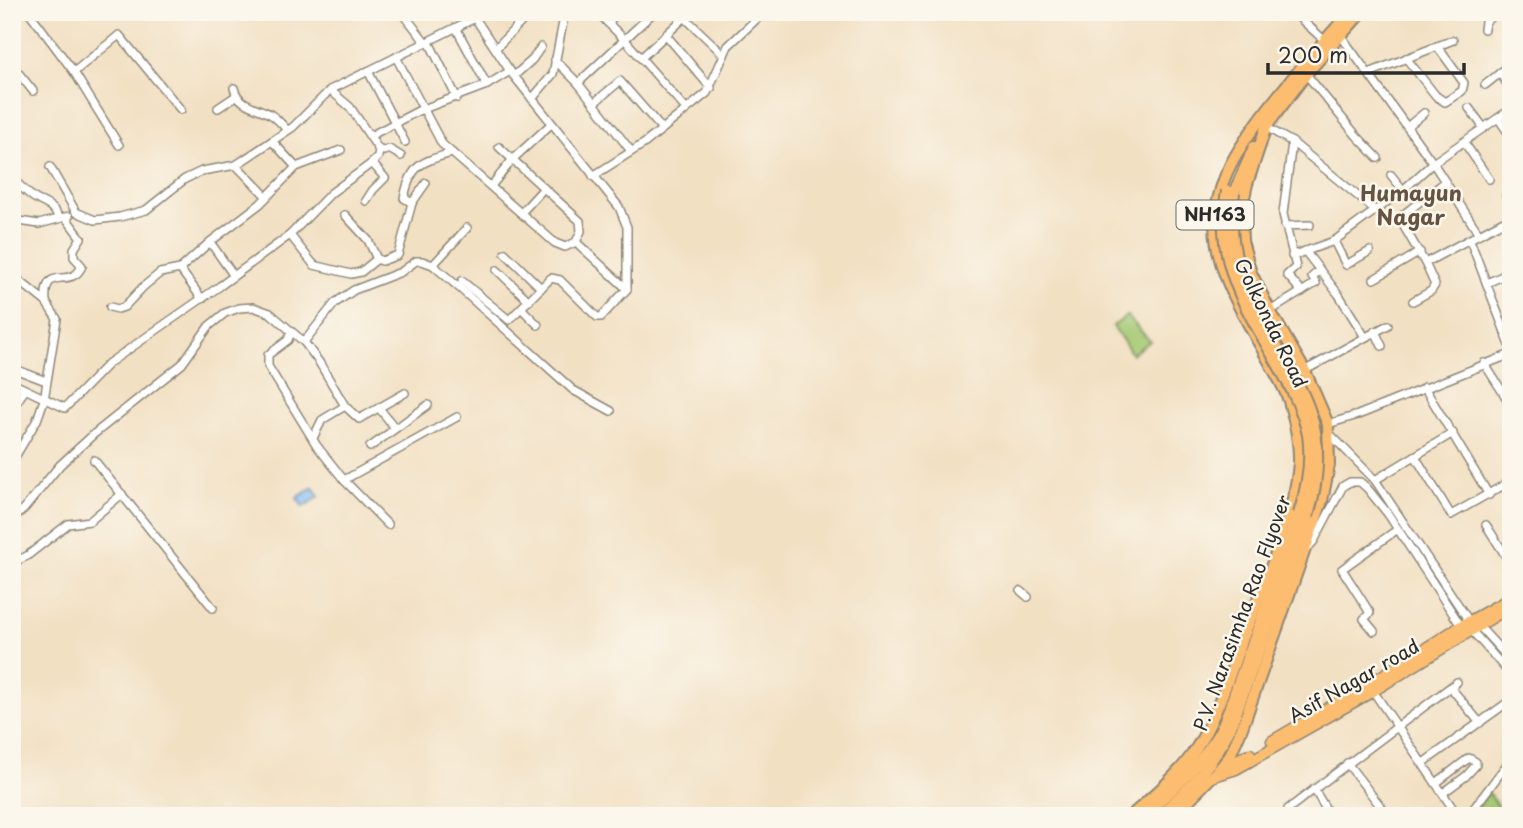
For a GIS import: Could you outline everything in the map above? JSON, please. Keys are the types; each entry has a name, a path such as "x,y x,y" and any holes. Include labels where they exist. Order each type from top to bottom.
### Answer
{"highway":[{"name":"Golkonda Road","path":"1131,816 1156,794 1190,757 1202,738 1283,531 1294,493 1299,462 1295,422 1281,383 1228,284 1220,258 1215,227 1219,193 1225,172 1235,153 1362,12"},
{"name":"Golkonda Road","path":"1170,816 1230,755 1242,729 1322,501 1329,466 1329,429 1305,371 1270,312 1251,273 1242,241 1242,221 1247,184 1261,126 1299,68 1342,15"},
{"name":"P.V. Narasimha Rao Flyover","path":"1142,816 1185,779 1216,740 1299,514 1307,483 1310,449 1303,416 1289,385 1238,293 1229,269 1223,226 1237,161 1261,126"},
{"name":"P.V. Narasimha Rao Flyover","path":"1158,816 1209,767 1225,739 1308,516 1316,485 1317,449 1311,415 1297,381 1246,290 1234,258 1231,192"},
{"path":"1275,372 1298,360"}],"main road":[{"path":"1222,766 1245,757 1371,688 1511,598"},
{"path":"1470,626 1511,606"},
{"name":"Asif Nagar road","path":"1211,777 1236,769 1371,688"}],"street":[{"path":"29,12 74,72 119,145"},
{"path":"461,281 506,319 522,309 551,278 560,280 597,317 601,317 627,289 627,227 619,207 512,73 476,17 465,12"},
{"path":"496,48 531,12"},
{"path":"532,99 553,74 565,12"},
{"path":"597,12 687,109"},
{"path":"608,23 618,12"},
{"path":"578,83 654,12"},
{"path":"593,176 662,129 711,88 728,46 764,12"},
{"path":"1293,12 1324,40"},
{"path":"1484,29 1485,22 1497,12"},
{"path":"642,58 682,15 724,55"},
{"path":"405,17 428,43 457,98"},
{"path":"50,167 76,212 95,220 146,209 185,179 202,171 236,165 293,127 330,90 476,17"},
{"path":"456,28 487,85"},
{"path":"74,72 119,35 181,110"},
{"path":"666,35 711,88"},
{"path":"1341,36 1433,163 1479,233"},
{"path":"1369,73 1452,40"},
{"path":"1406,58 1436,96 1445,102 1462,91 1464,83 1437,46"},
{"path":"370,136 423,110 512,73 532,60 541,47"},
{"path":"396,57 442,144 555,243 565,247 576,242 581,231 580,221 499,146"},
{"path":"555,60 578,83 631,151"},
{"path":"12,65 33,91"},
{"path":"1485,85 1510,65"},
{"path":"368,71 405,142"},
{"path":"1500,73 1511,90"},
{"path":"1306,74 1378,158"},
{"path":"594,103 620,80 662,129"},
{"path":"12,383 65,408 109,363 290,235 331,193 372,163 378,157 379,150 350,107 330,90"},
{"path":"218,108 235,92 247,104 273,116 287,130"},
{"path":"1469,108 1484,128"},
{"path":"1292,256 1334,241 1403,190 1433,163 1511,109"},
{"path":"1407,127 1424,113"},
{"path":"1499,118 1511,137"},
{"path":"491,186 514,159 551,124"},
{"path":"1261,126 1292,142 1376,211"},
{"path":"272,141 296,167"},
{"path":"1292,142 1283,214 1296,267 1287,275 1301,292"},
{"path":"1464,142 1489,180"},
{"path":"379,150 389,149 401,156"},
{"path":"110,307 124,307 160,273 180,268 260,204 296,167 341,150"},
{"path":"412,203 404,198 415,168 450,151"},
{"path":"366,201 385,178 372,163"},
{"path":"236,165 266,196"},
{"path":"1391,175 1403,190"},
{"path":"12,178 38,200 45,202 82,238 74,249 75,257 82,266 78,274 72,278 50,280 45,288 46,302"},
{"path":"1413,301 1431,291 1435,285 1399,218 1445,182"},
{"path":"290,235 314,265 351,274 361,272 379,260 398,255 412,203 426,183"},
{"path":"521,213 544,188"},
{"path":"1506,195 1511,207"},
{"path":"12,220 39,224 76,212"},
{"path":"345,215 368,240 379,260"},
{"path":"1425,263 1511,217"},
{"path":"1285,226 1310,225"},
{"path":"433,265 467,228"},
{"path":"1470,240 1511,348"},
{"path":"1334,241 1346,265 1370,251"},
{"path":"210,242 234,276"},
{"path":"576,242 627,289"},
{"path":"1305,251 1365,337"},
{"path":"505,253 541,288"},
{"path":"1374,279 1420,253"},
{"path":"304,342 335,303 354,289 401,272 416,261 433,265 567,385 611,411"},
{"path":"180,268 202,299"},
{"path":"497,270 529,301"},
{"path":"1270,312 1316,283 1312,277 1320,270"},
{"path":"1488,283 1511,272"},
{"path":"12,275 46,302 57,319 44,400 37,420 12,462"},
{"path":"12,519 24,509 60,465 137,397 182,364 199,338 225,313 239,308 253,307 270,313 304,342 320,362 352,415 359,418 405,393"},
{"path":"522,309 538,325"},
{"path":"1281,383 1388,325"},
{"path":"1375,331 1382,346"},
{"path":"291,332 288,340 268,355 268,366 313,438 344,480 388,525"},
{"path":"1511,354 1424,387 1329,429 1375,480 1470,626 1511,661"},
{"path":"1484,363 1511,405"},
{"path":"12,368 46,381"},
{"path":"1424,387 1489,495"},
{"path":"12,409 25,390"},
{"path":"370,447 428,405"},
{"path":"313,438 322,420 345,406"},
{"path":"379,408 395,428"},
{"path":"344,480 457,417"},
{"path":"1375,480 1453,433"},
{"path":"1415,456 1451,515 1511,481"},
{"path":"94,460 213,608"},
{"path":"1304,552 1314,541 1343,486 1350,482 1360,482 1511,675"},
{"path":"12,563 27,556 68,524 90,521 122,494"},
{"path":"1486,525 1511,564"},
{"path":"1374,631 1364,619 1370,613 1342,569 1398,529"},
{"path":"1021,591 1028,597"},
{"path":"1288,809 1346,763 1454,685 1479,723"},
{"path":"1371,688 1458,816"},
{"path":"1423,763 1511,700"},
{"path":"1436,783 1469,758 1476,762 1466,776 1443,793"},
{"path":"1468,816 1511,760"},
{"path":"1346,763 1388,816"},
{"path":"1314,789 1330,816"}],"green space":[{"path":"1127,316 1150,341 1132,354 1113,326"},
{"path":"1488,792 1505,816 1472,816"}],"water":[{"path":"313,487 319,497 303,507 297,498"}],"district":[{"name":"Humayun Nagar","path":"1411,206"}]}
